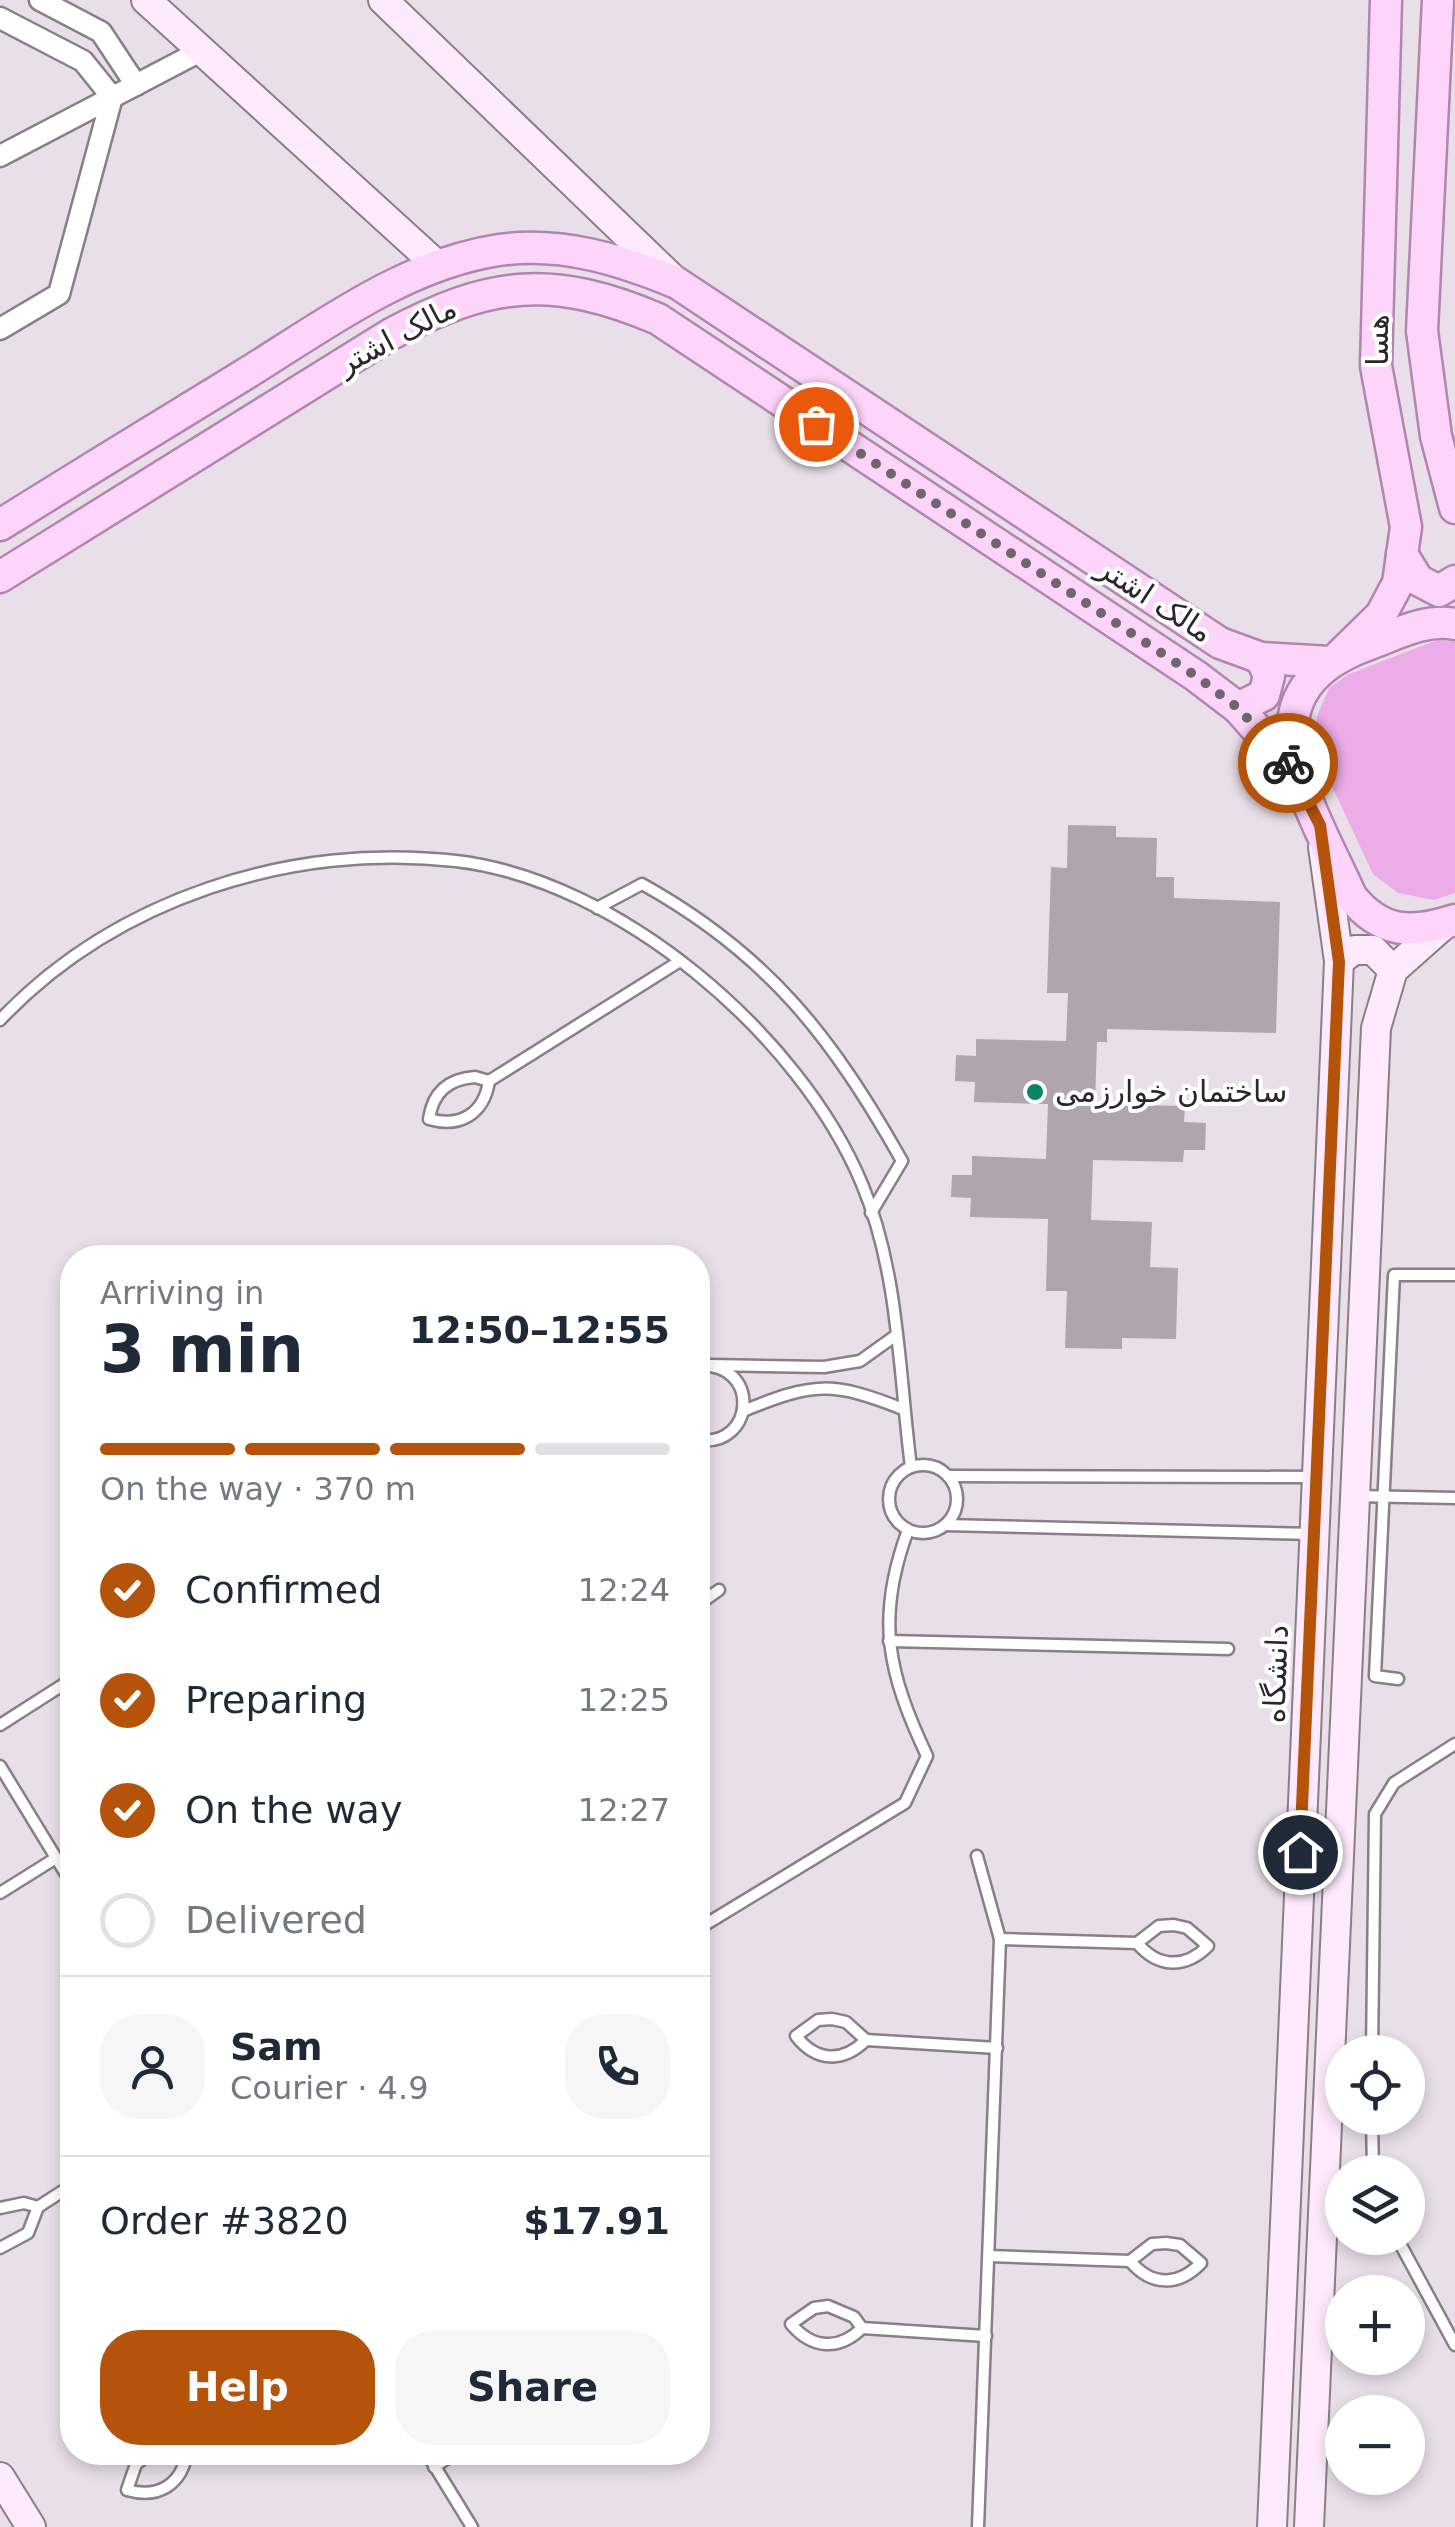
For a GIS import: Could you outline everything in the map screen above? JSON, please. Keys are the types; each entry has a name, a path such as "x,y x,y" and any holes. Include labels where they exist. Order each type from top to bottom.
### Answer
{"main road":[{"path":"146,0 436,264"},
{"path":"383,0 677,283"},
{"name":"هسا","path":"1298,776 1290,749 1291,721 1300,694 1381,615 1398,583 1406,528 1376,366 1386,0"},
{"name":"هسا","path":"1438,0 1422,330 1436,436 1455,508"},
{"name":"مالک اشتر","path":"0,525 368,298 436,264 502,250 564,250 620,259 677,283 1220,643 1261,658 1335,659"},
{"name":"مالک اشتر","path":"0,578 391,334 450,302 506,290 560,290 608,298 658,319 1238,708 1298,776"},
{"path":"1402,554 1418,580 1428,586 1438,590 1455,581"},
{"path":"1335,659 1432,622 1455,624"},
{"path":"1238,708 1257,702 1268,686 1261,658"},
{"path":"1298,776 1350,896 1364,912 1400,930 1420,931 1450,922"},
{"name":"دانشگاه","path":"1272,2527 1339,962 1320,825"},
{"path":"1309,2527 1369,1496 1376,1028 1392,970 1450,922"},
{"path":"1339,962 1354,950 1373,950 1392,970"},
{"path":"0,2477 31,2527"}],"street":[{"path":"40,0 101,32 136,85"},
{"path":"0,18 82,61 112,97"},
{"path":"0,156 192,56"},
{"path":"0,329 59,294 112,97"}],"lane":[{"path":"0,1020 30,989 108,934 196,890 284,866 367,860 457,862 518,876 598,908 680,960 725,996 766,1038 819,1108 862,1184 889,1271 912,1467"},
{"path":"598,908 642,884 700,916 801,1008 857,1082 902,1161 871,1214"},
{"path":"489,1081 487,1095 469,1116 456,1122 429,1119 438,1092 448,1084 476,1077 489,1081 680,960"},
{"path":"1398,1679 1376,1676 1369,1496 1394,1275 1455,1275"},
{"path":"711,1365 824,1368 860,1361 895,1336"},
{"path":"711,1365 723,1369 740,1386 743,1411"},
{"path":"710,1437 730,1432 743,1411 793,1392 848,1387 903,1410"},
{"path":"945,1524 957,1501 948,1476 938,1468 912,1467 900,1474 888,1497 897,1522 921,1533 945,1524 1314,1534"},
{"path":"948,1476 1317,1477"},
{"path":"1369,1496 1455,1498"},
{"path":"710,1922 905,1802 927,1756 901,1700 889,1640 890,1578 908,1530"},
{"path":"710,1596 719,1590"},
{"path":"889,1640 1228,1649"},
{"path":"0,1726 60,1687"},
{"path":"1372,2035 1375,1814 1394,1783 1455,1744"},
{"path":"0,1766 60,1864"},
{"path":"977,1856 1000,1939 978,2527"},
{"path":"0,1893 56,1858"},
{"path":"1000,1939 1137,1943 1147,1933 1174,1925 1187,1928 1208,1946 1186,1962 1172,1964 1146,1954 1137,1943"},
{"path":"866,2040 844,2056 830,2058 804,2047 796,2036 818,2020 832,2018 846,2022 866,2040 997,2048"},
{"path":"0,2248 28,2234 38,2207 60,2193"},
{"path":"0,2208 24,2204 38,2207"},
{"path":"989,2256 1130,2261 1150,2279 1164,2282 1178,2280 1201,2264 1180,2245 1166,2242 1140,2250 1130,2261"},
{"path":"1406,2255 1455,2345"},
{"path":"862,2328 854,2317 828,2306 814,2308 792,2324 812,2342 825,2345 839,2344 862,2328 986,2336"},
{"path":"136,2465 127,2490 155,2493 168,2488 185,2465"},
{"path":"437,2465 434,2467 472,2527"}],"shaded area":[{"path":"1437,640 1455,642 1455,893 1434,900 1398,893 1373,874 1315,750 1317,716 1329,688 1349,674"}],"building":[{"name":"ساختمان خوارزمی","path":"1068,825 1116,826 1116,837 1157,838 1156,877 1174,877 1174,898 1280,902 1276,1033 1107,1029 1107,1042 1097,1042 1095,1104 1185,1106 1184,1122 1206,1123 1205,1150 1184,1150 1183,1162 1093,1160 1091,1220 1152,1222 1150,1267 1178,1268 1176,1339 1122,1338 1122,1349 1065,1348 1067,1291 1046,1291 1048,1219 970,1217 971,1198 951,1197 952,1175 972,1175 972,1156 1046,1159 1048,1104 974,1102 975,1082 955,1081 956,1055 976,1056 976,1039 1066,1041 1068,993 1047,993 1051,867 1067,868"}],"way so far":[{"path":"816,424 1196,676 1238,708 1288,763"}],"place":[{"name":"ساختمان خوارزمی","path":"1035,1092"}],"route":[{"path":"1288,763 1320,825 1339,962 1300,1852"}]}
